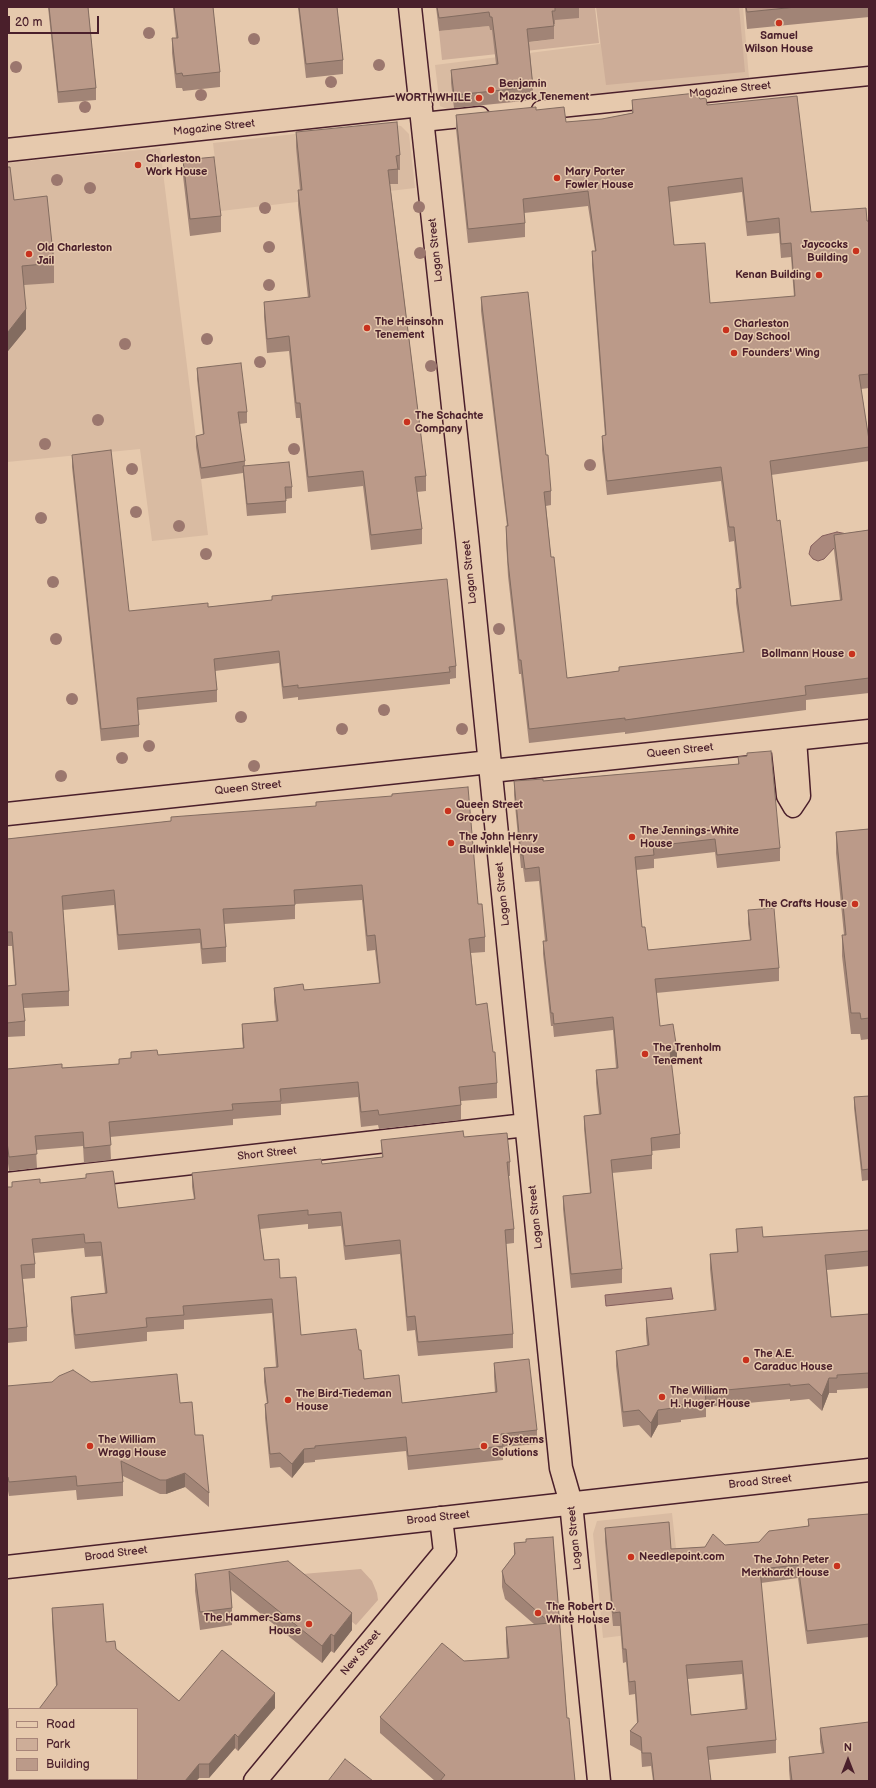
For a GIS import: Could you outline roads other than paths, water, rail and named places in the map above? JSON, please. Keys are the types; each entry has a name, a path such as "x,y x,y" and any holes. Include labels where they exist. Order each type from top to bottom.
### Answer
{"street":[{"name":"Logan Street","path":"410,7 490,767 561,1468 571,1503 599,1781"},
{"name":"Magazine Street","path":"7,150 422,113"},
{"name":"Queen Street","path":"7,814 490,767 789,740 869,731"},
{"name":"Short Street","path":"7,1184 526,1125"},
{"name":"Broad Street","path":"7,1567 869,1470"},
{"name":"New Street","path":"255,1781 446,1552 441,1518"}],"lane":[{"name":"Magazine Street","path":"524,111 869,76"},
{"name":"Magazine Street","path":"422,113 493,115"}],"place":[{"name":"Samuel Wilson House","path":"779,23"},
{"name":"Benjamin Mazyck Tenement","path":"491,90"},
{"name":"WORTHWHILE","path":"479,98"},
{"name":"Charleston Work House","path":"138,165"},
{"name":"Mary Porter Fowler House","path":"557,178"},
{"name":"Jaycocks Building","path":"856,251"},
{"name":"Old Charleston Jail","path":"29,254"},
{"name":"Kenan Building","path":"819,275"},
{"name":"The Heinsohn Tenement","path":"367,328"},
{"name":"Charleston Day School","path":"726,330"},
{"name":"Founders' Wing","path":"734,353"},
{"name":"The Schachte Company","path":"407,422"},
{"name":"Bollmann House","path":"852,654"},
{"name":"Queen Street Grocery","path":"448,811"},
{"name":"The Jennings-White House","path":"632,837"},
{"name":"The John Henry Bullwinkle House","path":"451,843"},
{"name":"The Crafts House","path":"855,904"},
{"name":"The Trenholm Tenement","path":"645,1054"},
{"name":"The A.E. Caraduc House","path":"746,1360"},
{"name":"The William H. Huger House","path":"662,1397"},
{"name":"The Bird-Tiedeman House","path":"288,1400"},
{"name":"The William Wragg House","path":"90,1446"},
{"name":"E Systems Solutions","path":"484,1446"},
{"name":"Needlepoint.com","path":"631,1557"},
{"name":"The John Peter Merkhardt House","path":"837,1566"},
{"name":"The Robert D. White House","path":"538,1613"},
{"name":"The Hammer-Sams House","path":"309,1624"}]}
